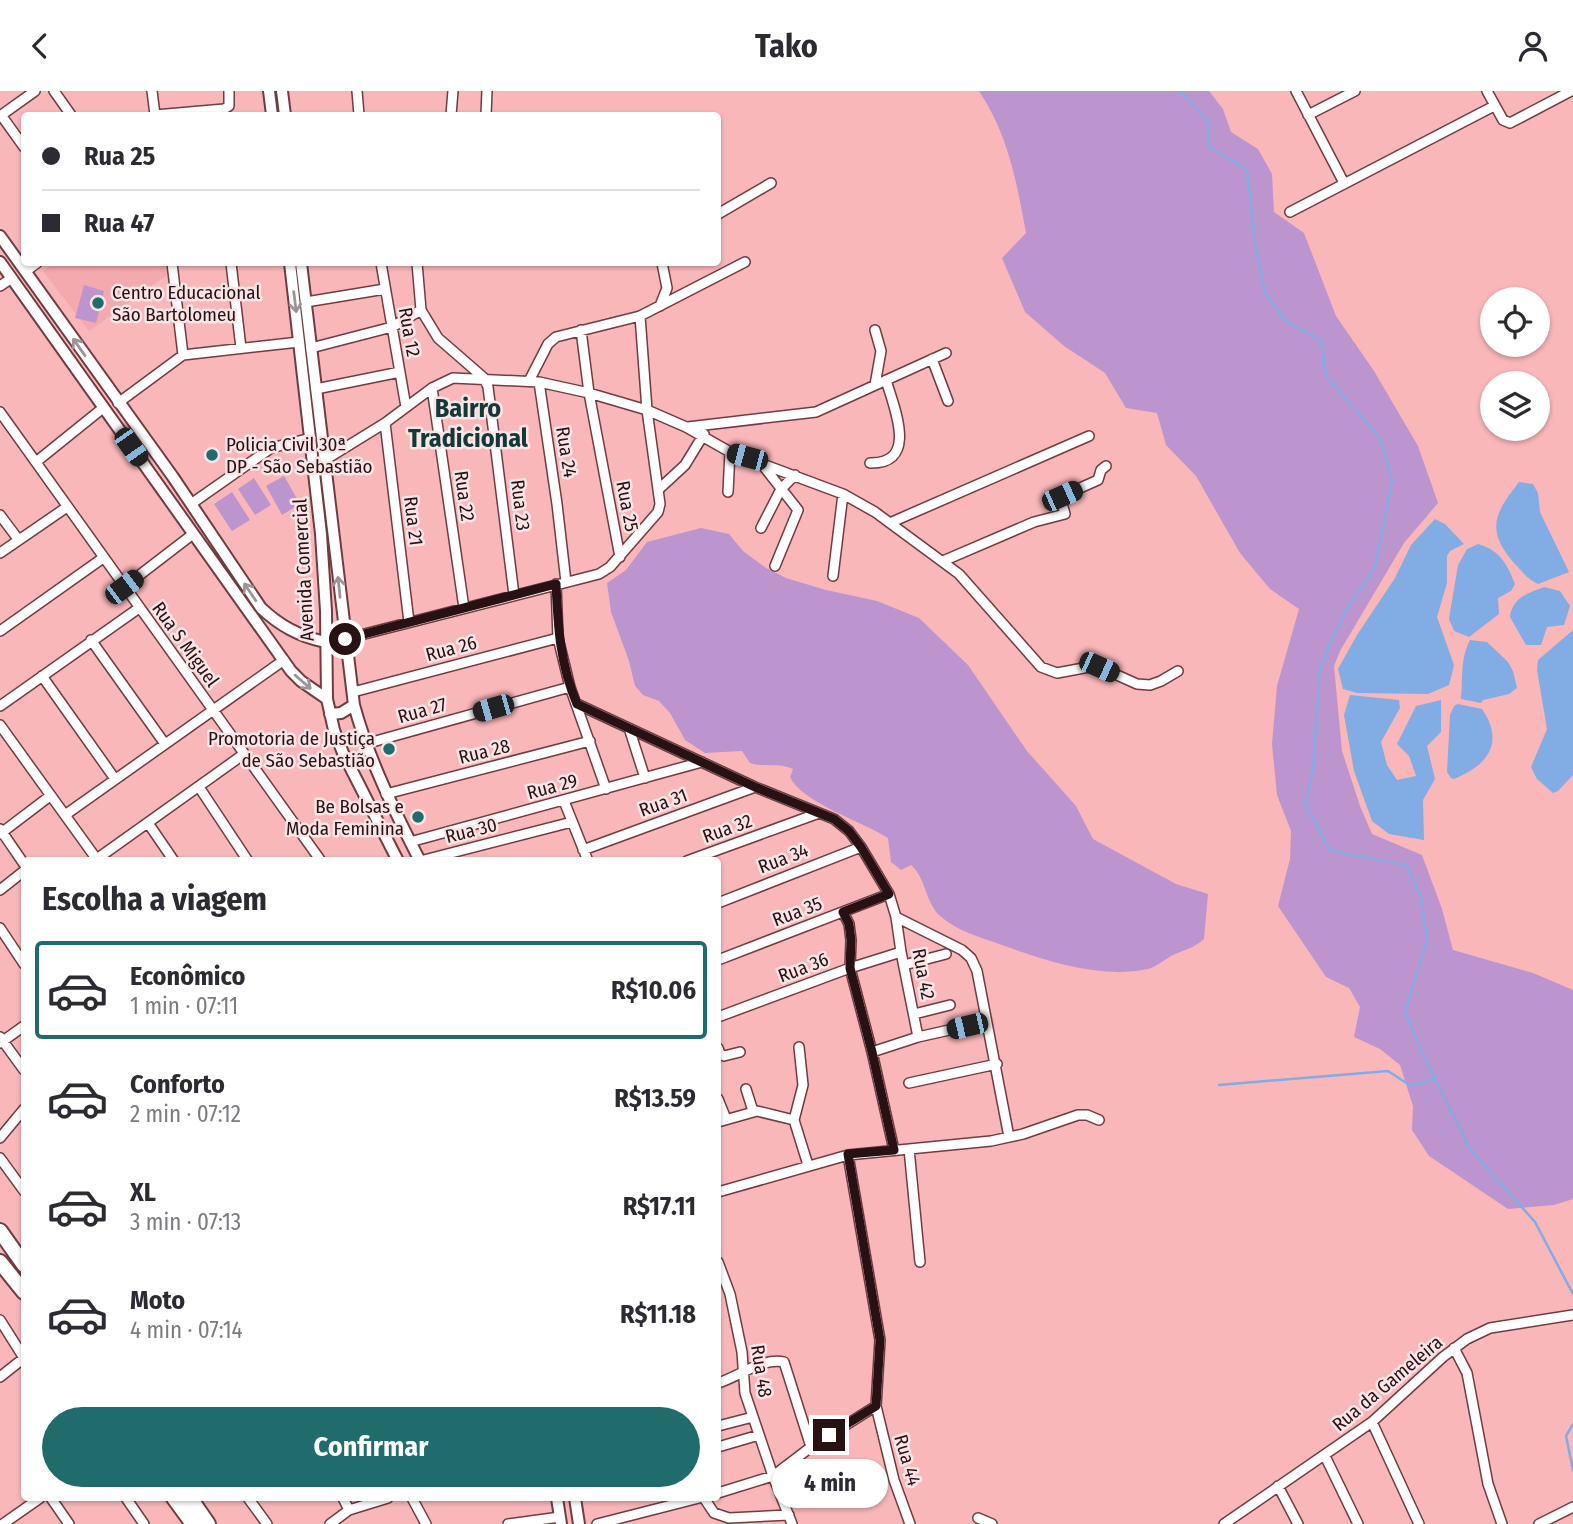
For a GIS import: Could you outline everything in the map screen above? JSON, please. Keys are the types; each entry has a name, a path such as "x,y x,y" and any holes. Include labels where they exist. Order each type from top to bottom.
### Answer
{"main road":[{"path":"0,1231 21,1260"},
{"path":"2,1265 12,1266 21,1262"},
{"path":"2,1265 21,1288"},
{"path":"176,1501 192,1524"},
{"path":"192,1501 208,1524"}],"street":[{"path":"21,143 1,115 35,91"},
{"path":"54,91 69,112"},
{"path":"152,91 155,112"},
{"path":"190,112 224,109 229,106 229,91"},
{"path":"269,91 272,112"},
{"path":"282,91 285,112"},
{"path":"357,91 359,112"},
{"path":"451,112 453,91"},
{"path":"486,112 487,91"},
{"path":"1296,91 1344,183"},
{"path":"1308,115 1355,91"},
{"path":"1487,91 1503,120 1510,123 1571,91"},
{"path":"1290,212 1494,106"},
{"path":"721,212 771,183"},
{"path":"0,236 21,264"},
{"path":"534,382 548,344 561,335 640,316 745,262"},
{"path":"0,263 284,660 301,681 327,699"},
{"path":"22,266 173,477 261,608 275,622 325,642"},
{"path":"26,271 33,266"},
{"path":"172,266 183,355"},
{"path":"231,266 241,348"},
{"name":"Avenida Comercial","path":"290,266 299,342 316,389 311,438 321,534 327,699 343,753 396,857"},
{"name":"Avenida Comercial","path":"301,266 312,348 309,375 313,410 325,460 354,705 365,744 386,794 418,857"},
{"name":"Rua 12","path":"381,266 406,407"},
{"path":"417,266 421,310 438,338 484,379"},
{"path":"660,306 667,288 663,266"},
{"path":"0,286 12,278"},
{"path":"306,302 385,289"},
{"path":"312,348 392,327 421,310"},
{"path":"620,557 658,512 660,504 640,316"},
{"name":"Rua 25","path":"345,639 599,574 620,557 589,393 581,330"},
{"path":"875,330 881,351 875,385"},
{"path":"118,403 183,355 299,342"},
{"path":"686,427 816,412 946,353"},
{"path":"932,359 948,401"},
{"path":"316,389 400,372"},
{"path":"325,460 385,423 432,388 453,378 534,382 589,393 648,410 686,427 730,452 843,494 892,522 959,574 1041,667 1056,673 1099,667 1137,684 1150,685 1178,671"},
{"name":"Rua 23","path":"484,379 488,387 514,596"},
{"path":"870,463 884,463 893,459 898,448 900,431 886,380"},
{"name":"Rua 24","path":"534,382 557,504 561,583 558,638 570,687 606,789"},
{"name":"Rua 22","path":"432,388 464,608"},
{"path":"36,462 103,408"},
{"name":"Rua S Miguel","path":"0,412 3,424 36,462 318,857"},
{"name":"Rua 21","path":"385,423 409,622"},
{"path":"658,490 685,465 707,426"},
{"path":"892,522 1089,436"},
{"path":"191,504 271,448 311,438"},
{"path":"728,492 730,452"},
{"path":"760,461 798,510 775,566"},
{"path":"943,561 1034,522 1065,515 1062,496 1098,480 1101,470 1106,466"},
{"path":"761,528 781,489 795,475"},
{"path":"159,487 173,477"},
{"path":"833,576 843,494"},
{"path":"0,553 67,507"},
{"path":"0,515 18,540"},
{"path":"124,587 203,521"},
{"path":"1,629 103,558"},
{"path":"0,706 139,608"},
{"path":"326,623 332,621 343,626"},
{"name":"Rua 26","path":"353,692 558,638"},
{"path":"92,640 165,744"},
{"path":"65,815 284,660"},
{"path":"42,676 116,779"},
{"name":"Rua 27","path":"365,744 570,687"},
{"name":"Rua 42","path":"577,704 755,787 834,819 849,831 889,894 896,917 918,1037"},
{"path":"330,714 341,713 354,705"},
{"path":"0,725 94,857"},
{"path":"629,728 645,778"},
{"name":"Rua 28","path":"386,794 590,741"},
{"path":"100,857 244,754"},
{"name":"Rua 29","path":"411,842 702,762"},
{"path":"198,786 245,857"},
{"name":"Rua 31","path":"583,850 755,787"},
{"path":"21,860 1,832 50,796"},
{"path":"564,801 586,857"},
{"name":"Rua 32","path":"698,857 819,813"},
{"name":"Rua 30","path":"436,857 572,822"},
{"path":"148,823 171,857"},
{"name":"Rua 34","path":"721,901 861,847"},
{"path":"0,890 21,873"},
{"name":"Rua 35","path":"721,959 889,894"},
{"path":"843,912 849,924 850,968 894,1150"},
{"path":"896,917 962,950 971,958 977,971 997,1064 1009,1137"},
{"path":"0,928 21,960"},
{"name":"Rua 36","path":"721,1016 901,952"},
{"path":"904,965 946,954"},
{"path":"914,1014 950,1005"},
{"path":"872,1052 918,1037 967,1026"},
{"path":"21,1028 1,1040 21,1066"},
{"path":"799,1047 803,1085 794,1120 808,1165"},
{"path":"721,1054 724,1056 740,1052"},
{"path":"909,1083 997,1064"},
{"path":"746,1089 753,1111"},
{"path":"722,1120 753,1111 794,1120"},
{"path":"0,1138 21,1113"},
{"path":"721,1191 848,1154 991,1142 1078,1115 1099,1119"},
{"path":"909,1149 920,1262"},
{"name":"Rua 44","path":"848,1154 880,1340 876,1406 894,1480 910,1524"},
{"path":"0,1158 21,1180"},
{"name":"Rua 48","path":"721,1270 730,1293 745,1373 745,1393 791,1520"},
{"name":"Rua da Gameleira","path":"1224,1524 1237,1520 1278,1486 1372,1422 1467,1339 1490,1328 1573,1315"},
{"path":"0,1320 21,1353"},
{"path":"1454,1349 1462,1361 1470,1384 1486,1474 1502,1524"},
{"path":"0,1377 21,1360"},
{"path":"721,1382 778,1360 784,1362 811,1447"},
{"path":"729,1379 745,1393"},
{"path":"721,1492 773,1476 811,1447 876,1406"},
{"path":"721,1425 753,1417"},
{"path":"1372,1422 1419,1524"},
{"path":"721,1446 760,1434"},
{"path":"1325,1456 1358,1524"},
{"path":"1278,1486 1298,1524"},
{"path":"3,1524 36,1501"},
{"path":"53,1501 69,1524"},
{"path":"128,1501 144,1524"},
{"path":"250,1501 267,1524"},
{"path":"344,1501 349,1510"},
{"path":"330,1524 349,1510 378,1501"},
{"path":"414,1501 426,1524"},
{"path":"508,1524 561,1520 558,1501"},
{"path":"575,1501 579,1524"},
{"path":"597,1524 689,1501"},
{"path":"704,1501 715,1513 729,1518 791,1520"},
{"path":"1539,1524 1573,1507"},
{"path":"978,1518 992,1524"}],"shaded area":[{"path":"979,91 1209,91 1223,109 1231,132 1258,149 1272,174 1274,212 1304,233 1336,316 1374,371 1418,446 1438,503 1404,543 1340,651 1334,666 1342,751 1372,834 1422,855 1442,909 1453,950 1533,973 1573,990 1573,1199 1554,1205 1508,1209 1429,1156 1412,1130 1413,1106 1400,1065 1380,1049 1354,1037 1360,1007 1349,988 1326,977 1278,906 1290,859 1291,831 1277,795 1272,744 1277,686 1299,609 1270,589 1240,553 1196,476 1166,445 1157,413 1126,408 1105,373 1064,346 1025,312 1002,258 1026,233 1019,196 1004,142"},
{"name":"Centro Educacional São Bartolomeu","path":"50,266 164,266 167,275 89,331 43,271"},
{"path":"84,285 104,291 96,323 75,318"},
{"path":"284,476 300,504 282,515 266,486"},
{"path":"254,478 271,505 255,515 238,489"},
{"path":"232,492 250,520 232,531 214,504"},
{"path":"701,528 729,534 743,551 766,568 786,578 877,601 919,618 968,665 1027,751 1076,806 1093,839 1176,884 1208,894 1204,939 1151,968 1111,972 1055,962 977,936 939,915 916,870 911,865 901,870 891,862 888,838 806,795 790,777 793,769 750,763 742,751 705,753 685,740 670,713 659,701 643,695 635,686 611,612 607,583 626,570 647,542"}],"water":[{"path":"1519,482 1533,484 1538,493 1540,512 1569,572 1538,584 1514,563 1499,540 1497,531 1499,512"},
{"path":"1435,519 1445,524 1464,544 1450,551 1447,556 1447,583 1437,617 1454,665 1449,685 1428,694 1357,693 1343,689 1338,669 1395,578 1411,545"},
{"path":"1478,544 1492,550 1501,558 1515,584 1511,591 1498,598 1499,614 1469,637 1454,631 1449,619 1458,565 1467,549"},
{"path":"1544,587 1560,591 1570,606 1564,625 1547,627 1541,645 1526,645 1510,617 1511,611 1522,597"},
{"path":"1573,630 1573,775 1553,793 1537,779 1531,767 1547,729 1537,670 1538,660"},
{"path":"1470,640 1487,642 1508,662 1517,688 1509,694 1483,700 1481,703 1461,699 1463,661"},
{"path":"1350,695 1399,700 1400,708 1381,742 1387,765 1397,780 1416,776 1409,756 1397,744 1416,706 1441,700 1441,732 1427,746 1435,779 1423,800 1424,840 1389,834 1372,821 1354,771 1344,715"},
{"path":"1458,704 1482,709 1489,721 1492,742 1484,760 1454,779 1447,772 1450,715"}],"waterway":[{"path":"1177,91 1209,122 1208,146 1247,170 1255,243 1265,293 1286,321 1321,340 1326,376 1380,438 1392,481 1375,567 1344,614 1320,666 1313,769 1305,804 1330,850 1407,866 1421,898 1427,941 1405,1012 1470,1149 1535,1222 1573,1294"},
{"path":"1219,1085 1388,1071 1411,1086 1435,1079"},
{"path":"1573,1424 1566,1436 1573,1470"}],"place":[{"name":"Centro Educacional São Bartolomeu","path":"98,303"},
{"name":"Policia Civil 30ª DP - São Sebastião","path":"212,455"},
{"name":"Promotoria de Justiça de São Sebastião","path":"389,749"},
{"name":"Be Bolsas e Moda Feminina","path":"418,817"}],"district":[{"name":"Bairro Tradicional","path":"468,422"}],"route":[{"path":"345,639 556,584 558,638 577,704 755,787 834,819 849,831 861,847 889,894 843,912 849,924 850,968 894,1150 848,1154 877,1318 880,1363 876,1406 829,1435"}]}
